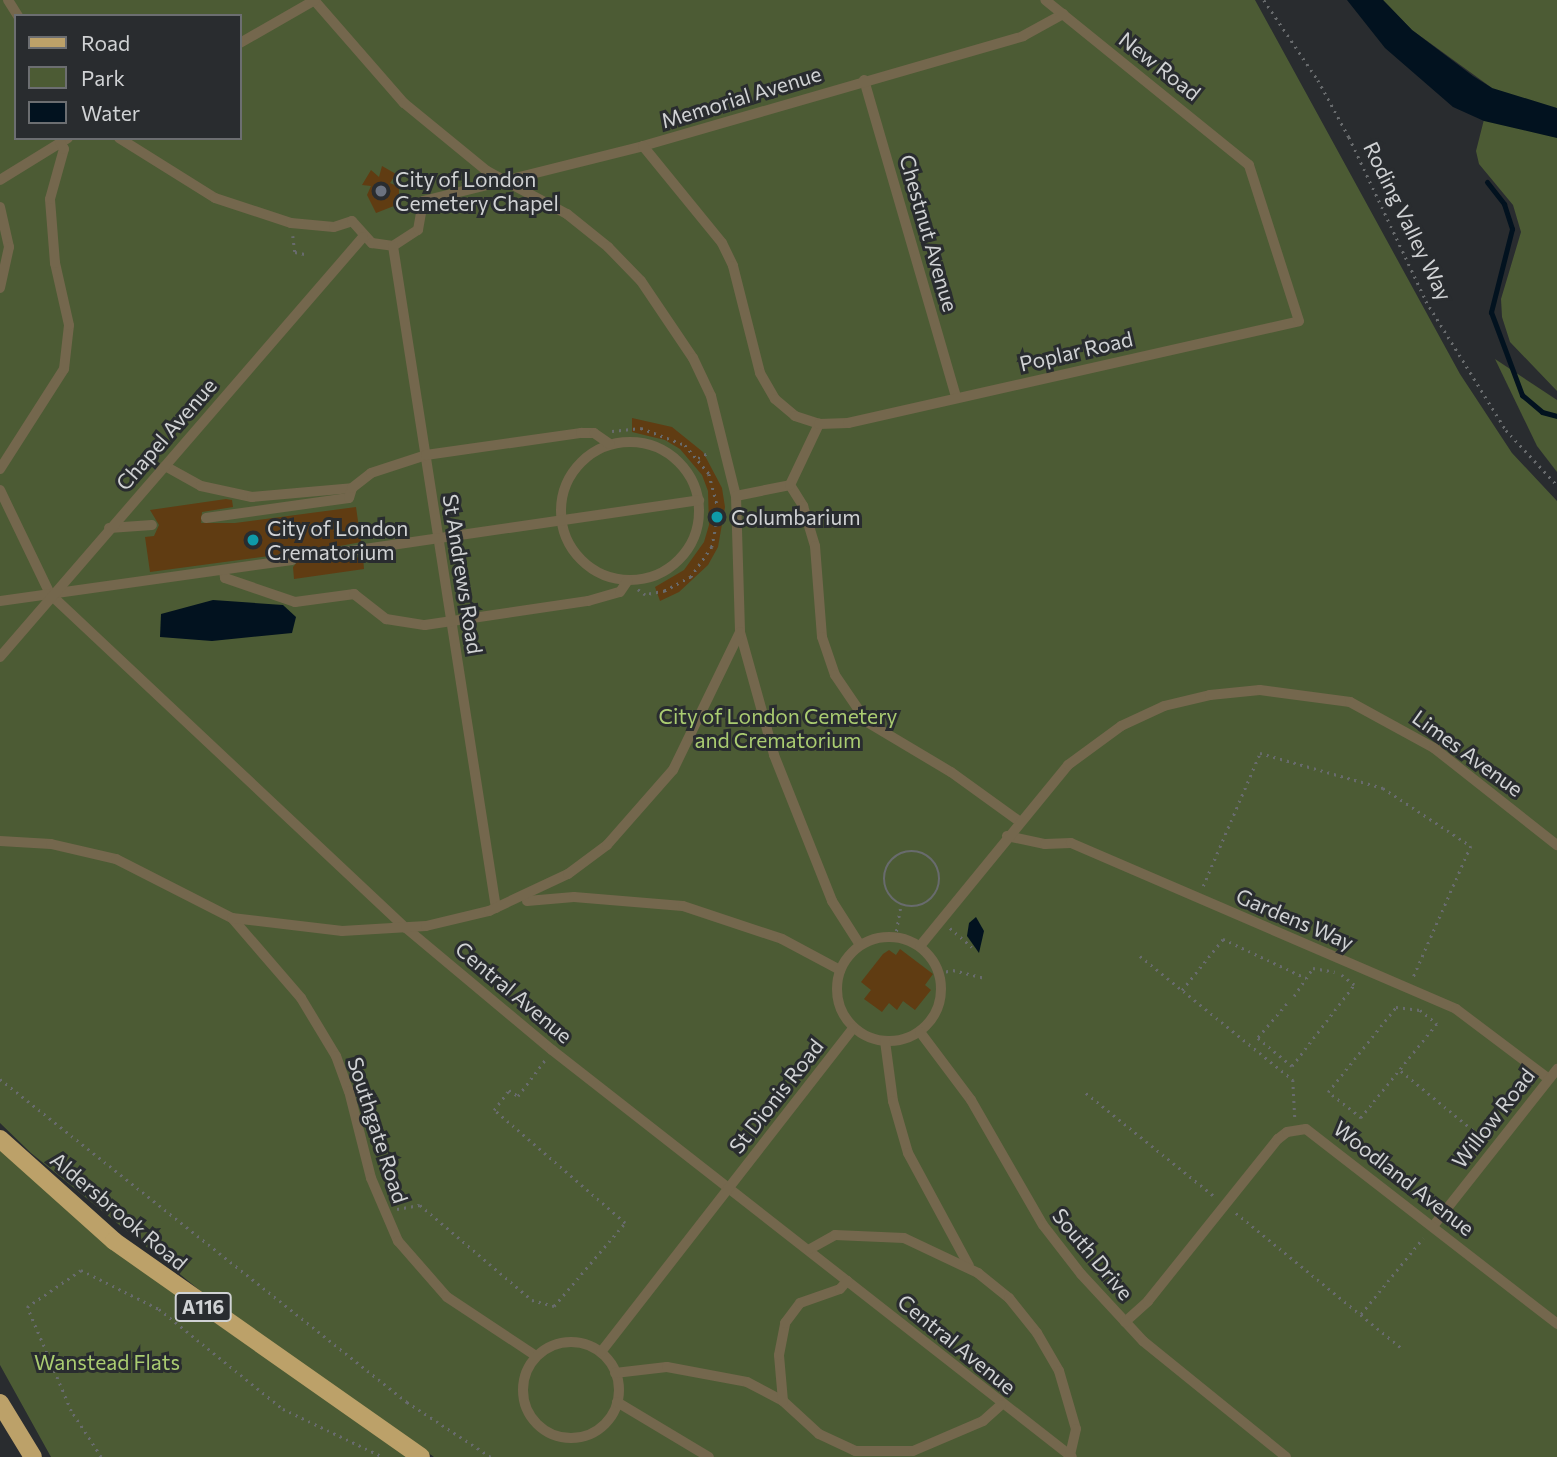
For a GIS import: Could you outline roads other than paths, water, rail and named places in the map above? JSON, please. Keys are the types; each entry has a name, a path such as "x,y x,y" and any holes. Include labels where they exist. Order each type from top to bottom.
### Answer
{"main road":[{"name":"Aldersbrook Road","path":"0,1139 114,1241 421,1457"},
{"path":"0,1403 33,1457"}],"lane":[{"path":"242,42 314,0 404,103 508,182 567,214 608,247 649,291 678,331 711,396 736,496 740,632 790,802 832,901 860,945"},
{"name":"New Road","path":"1045,0 1249,165"},
{"name":"Memorial Avenue","path":"393,246 418,230 423,201 508,182 643,146 1023,36 1063,14"},
{"name":"Chestnut Avenue","path":"864,80 957,397"},
{"path":"0,180 64,140"},
{"path":"0,469 64,369 69,325 55,263 50,209 64,140"},
{"path":"122,140 215,198 291,222 334,227 352,221 363,237 393,246"},
{"path":"643,146 722,243 733,266 760,373 775,399 795,416 819,424 790,485"},
{"name":"Poplar Road","path":"819,424 849,423 1299,321 1249,165"},
{"path":"0,207 9,247 0,288"},
{"name":"Chapel Avenue","path":"0,657 50,594 363,237"},
{"name":"St Andrews Road","path":"393,246 496,908"},
{"path":"165,466 201,486 252,497 352,488 371,473 426,455 581,433 594,433 610,444"},
{"path":"640,443 667,452 682,465 699,500 693,539 682,556 667,569 628,580 601,573 578,556 562,521 567,482 592,453 610,444 640,443"},
{"path":"736,496 790,485"},
{"path":"790,485 803,506 815,546 822,637 835,675 867,722 951,772 1013,829 919,946"},
{"path":"206,518 349,498 352,488"},
{"name":"Central Avenue","path":"0,490 50,594 406,928 552,1050 810,1249 1001,1405 1071,1456"},
{"path":"344,552 699,500"},
{"path":"109,528 152,525"},
{"path":"0,601 292,560"},
{"path":"224,569 225,578 295,602 354,594 386,619 425,625 588,601 620,592 628,580"},
{"path":"496,908 568,874 607,845 673,771 740,632"},
{"name":"Limes Avenue","path":"1013,829 1068,765 1121,726 1164,706 1210,695 1260,690 1350,702 1401,727 1557,845"},
{"name":"Gardens Way","path":"1013,829 1071,843 1456,1009 1549,1079"},
{"name":"Southgate Road","path":"0,841 51,844 116,859 232,918 301,998 336,1056 384,1212 398,1241 447,1297 536,1356"},
{"path":"232,918 342,931 406,928 496,908 574,897 683,906 782,939 840,970"},
{"path":"895,938 919,946 939,973 940,1002 920,1032 905,1040 885,1041 853,1028 838,1001 840,970 860,945 895,938"},
{"name":"St Dionis Road","path":"601,1352 853,1028"},
{"name":"South Drive","path":"920,1032 971,1101 1042,1225 1125,1322 1286,1457"},
{"path":"885,1041 893,1101 908,1153 969,1266"},
{"name":"Willow Road","path":"1434,1225 1557,1069"},
{"name":"Woodland Avenue","path":"1125,1322 1148,1301 1278,1139 1295,1130 1318,1136 1557,1324"},
{"path":"810,1249 835,1235 884,1235 924,1245 969,1266 1009,1298 1037,1333 1059,1371 1076,1429 1071,1456"},
{"path":"783,1401 779,1355 785,1323 800,1303 840,1289 847,1281"},
{"path":"568,1342 601,1352 615,1373 617,1402 611,1415 589,1434 568,1437 547,1432 536,1423 523,1396 526,1375 536,1356 568,1342"},
{"path":"615,1373 667,1367 696,1369 747,1382 783,1401 834,1444 855,1451 918,1454 983,1421 1001,1405"},
{"path":"617,1402 709,1457"}],"water":[{"path":"1347,0 1383,0 1412,30 1492,88 1557,108 1557,138 1484,121 1453,107 1385,48"},
{"path":"213,600 283,605 296,617 292,633 212,641 160,637 161,614"},
{"path":"976,917 984,931 979,953 967,936 969,923"}],"waterway":[{"path":"1487,182 1504,204 1512,229 1491,312 1522,395 1542,412 1557,416"}],"place":[{"name":"City of London Cemetery Chapel","path":"381,191"},
{"name":"Columbarium","path":"717,517"},
{"name":"City of London Crematorium","path":"253,540"}],"park label":[{"name":"City of London Cemetery and Crematorium","path":"778,728"},
{"name":"Wanstead Flats","path":"107,1362"}]}
